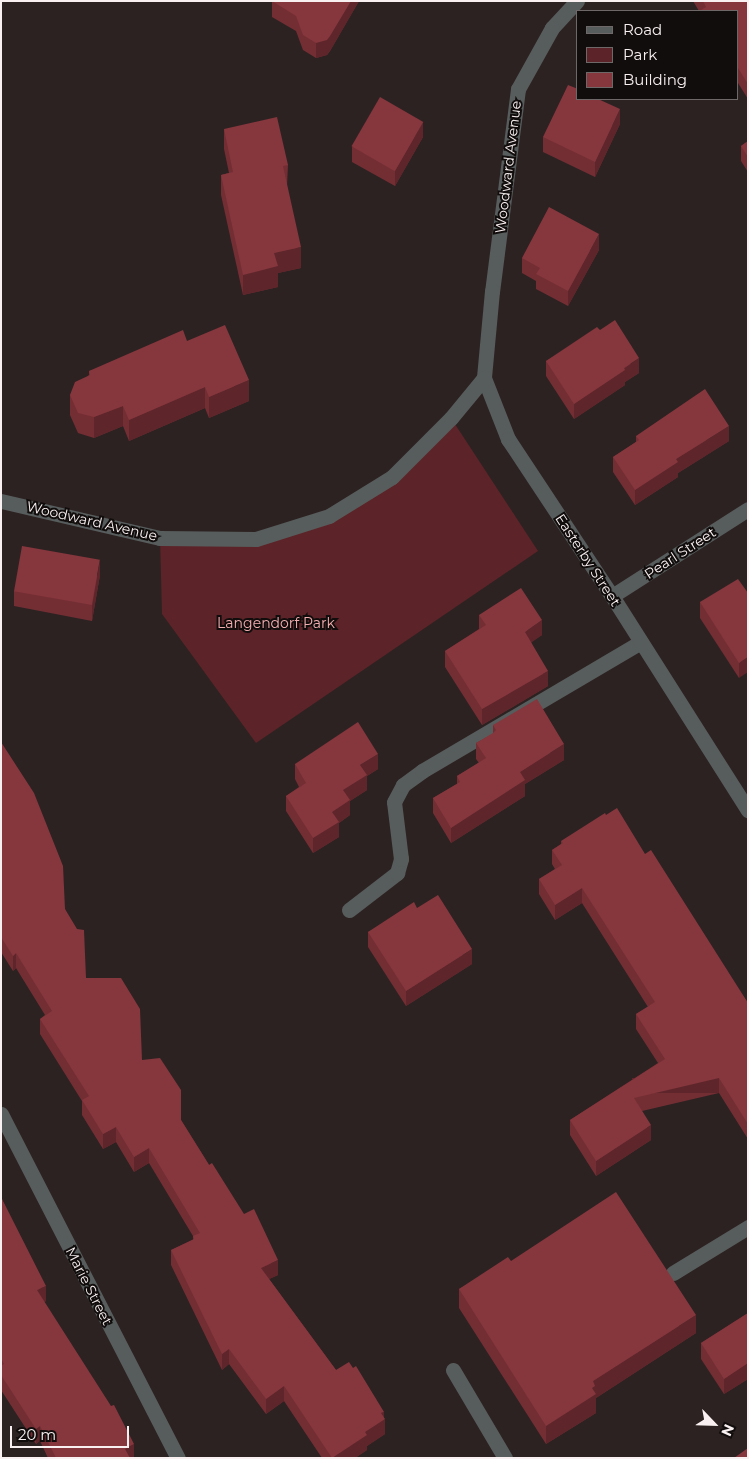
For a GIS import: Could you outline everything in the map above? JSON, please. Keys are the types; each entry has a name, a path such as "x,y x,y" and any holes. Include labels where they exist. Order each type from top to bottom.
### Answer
{"street":[{"name":"Woodward Avenue","path":"492,292 518,89 552,28 577,1"},
{"name":"Easterby Street","path":"492,292 484,378 508,439 612,596 748,810"},
{"name":"Woodward Avenue","path":"1,501 160,538 256,539 329,516 392,477 452,418 484,378"},
{"name":"Pearl Street","path":"612,596 748,509"},
{"path":"348,910 397,873 401,859 394,802 402,785 422,771 641,642"},
{"name":"Marie Street","path":"1,1114 178,1458"},
{"path":"673,1273 748,1227"},
{"path":"453,1370 505,1458"}],"green space":[{"name":"Langendorf Park","path":"451,418 538,551 256,743 162,614 160,538 256,539 329,516 392,477"}],"building":[{"path":"272,1 351,1 327,40 316,43 303,35 296,16"},
{"path":"703,1 748,1 748,84 739,70 739,10 701,10 706,7"},
{"path":"568,85 576,88 576,100 600,100 620,109 595,162 543,137"},
{"path":"380,97 423,122 395,171 352,146"},
{"path":"277,117 288,165 283,166 301,247 274,253 278,266 243,275 221,175 233,172 224,129"},
{"path":"748,141 748,157 741,146"},
{"path":"549,207 599,234 568,291 536,274 540,268 522,258"},
{"path":"615,320 639,358 624,368 625,370 574,404 546,361 597,327 600,330"},
{"path":"225,325 249,380 209,397 205,387 129,420 123,406 94,417 78,413 70,395 75,382 90,375 89,371 183,330 187,341"},
{"path":"705,389 729,426 676,459 678,462 635,490 613,457 639,440 636,436"},
{"path":"22,546 100,560 92,605 14,591"},
{"path":"738,579 748,593 748,657 739,663 700,602"},
{"path":"521,588 542,620 525,632 548,671 482,709 445,651 486,625 479,615"},
{"path":"537,699 564,744 520,772 525,780 451,828 433,798 460,782 457,776 486,758 476,743 496,730 493,725"},
{"path":"358,722 378,754 360,765 367,775 343,790 350,800 332,812 339,822 313,838 286,796 306,783 295,764"},
{"path":"1,742 34,793 63,866 65,909 77,929 84,930 86,978 121,978 140,1009 142,1060 160,1058 181,1090 181,1120 209,1165 212,1163 244,1214 254,1209 278,1260 261,1268 336,1370 349,1362 353,1368 356,1366 384,1412 381,1413 385,1419 365,1432 367,1435 332,1458 284,1386 266,1399 229,1349 222,1354 171,1250 194,1239 193,1236 200,1233 149,1148 134,1157 116,1127 103,1134 82,1100 89,1096 40,1019 52,1011 16,953 13,956 1,937"},
{"path":"617,808 645,854 651,850 748,1003 748,1124 719,1078 634,1098 651,1125 596,1161 570,1120 665,1059 636,1014 655,1002 582,888 555,905 539,879 562,865 552,850 563,843 561,841 605,813 606,815"},
{"path":"438,895 472,949 406,991 368,932 414,902 417,908"},
{"path":"616,1192 696,1315 593,1381 595,1386 592,1388 596,1394 546,1426 459,1289 508,1257 511,1261"},
{"path":"1,1197 46,1286 37,1290 111,1406 114,1405 134,1444 125,1449 130,1458 56,1458 40,1426 36,1429 1,1375 1,1366 4,1364 1,1358"},
{"path":"748,1313 748,1363 724,1379 701,1343"},
{"path":"748,1448 748,1458 734,1458"}]}
